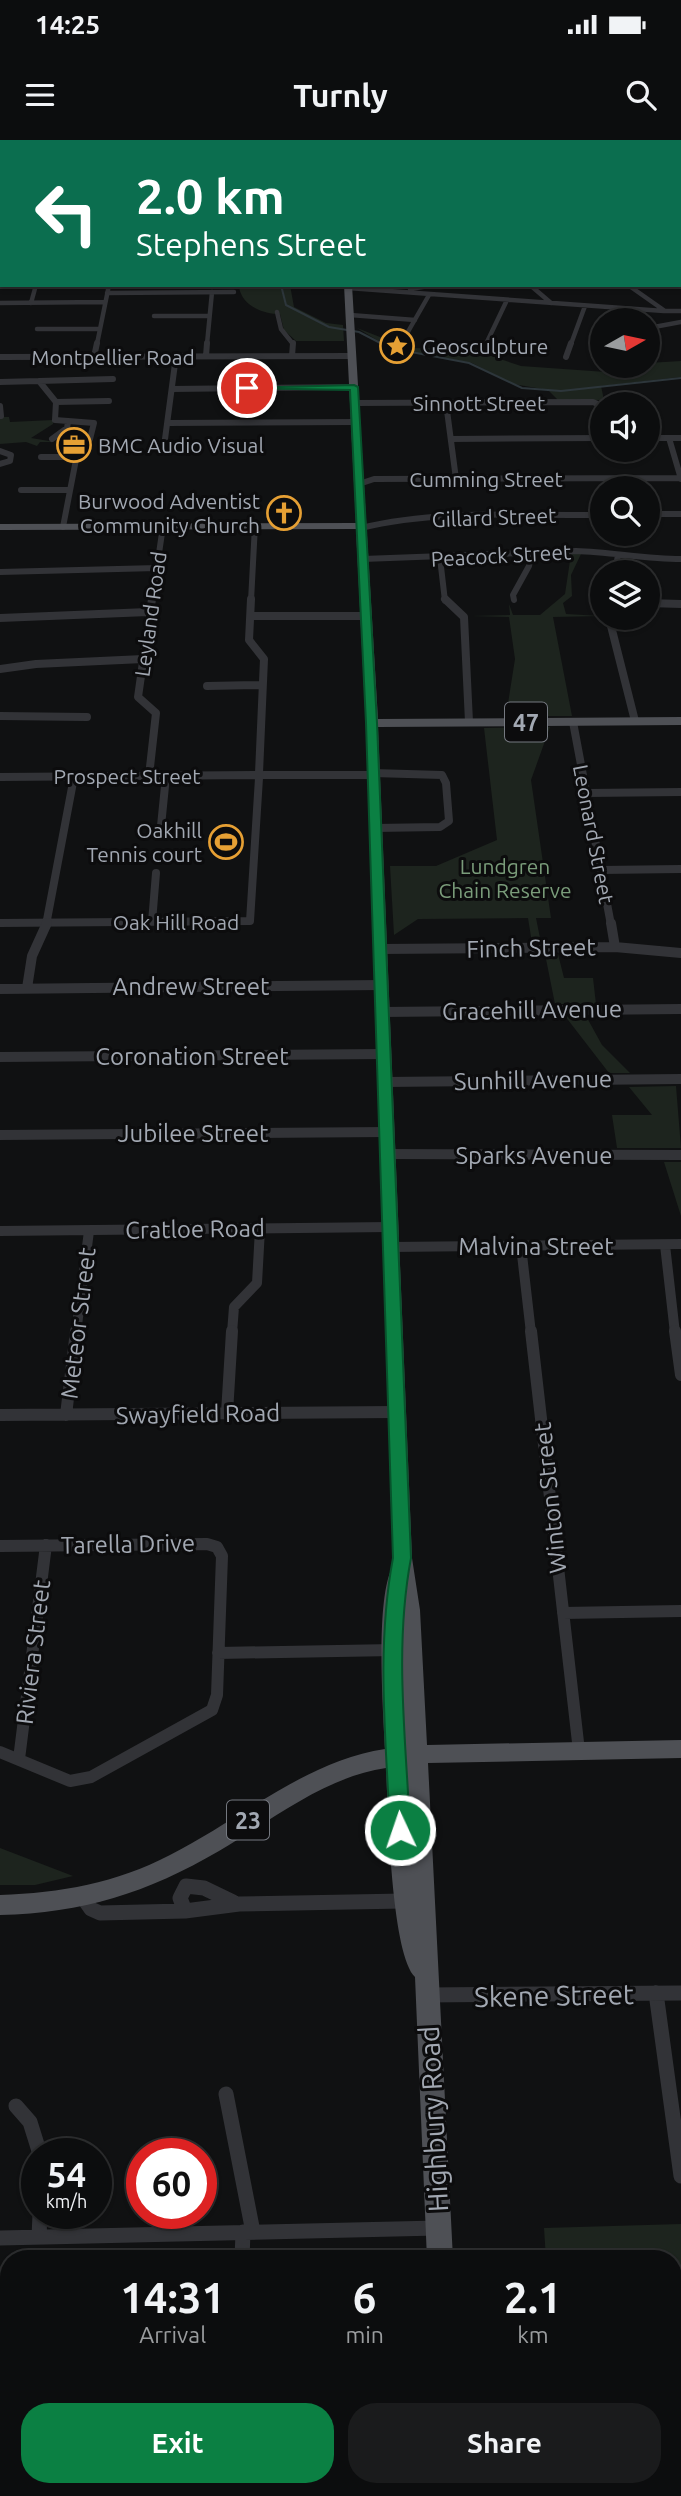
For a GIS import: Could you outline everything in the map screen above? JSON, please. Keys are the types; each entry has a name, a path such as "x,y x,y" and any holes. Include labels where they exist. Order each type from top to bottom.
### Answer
{"main road":[{"name":"Highbury Road","path":"348,287 372,723 382,985 402,1558 394,1601 401,1650 415,1901 426,1987 440,2250"},
{"path":"0,527 255,526 361,521"},
{"path":"313,525 349,530 362,541"},
{"name":"47","path":"372,723 681,721"},
{"name":"23","path":"0,1905 84,1899 149,1877 325,1776 407,1754 681,1749"}],"street":[{"path":"31,303 35,287"},
{"path":"94,357 108,287"},
{"path":"348,287 616,308"},
{"path":"408,292 425,287"},
{"path":"532,287 551,303"},
{"path":"631,287 672,313"},
{"path":"206,356 212,292"},
{"path":"107,293 234,292"},
{"path":"401,345 429,295"},
{"path":"484,349 507,300"},
{"path":"0,303 105,302"},
{"path":"566,357 585,306"},
{"path":"277,313 281,329 293,341 292,356"},
{"path":"153,316 209,316"},
{"path":"350,316 415,320"},
{"path":"37,329 99,329"},
{"path":"166,439 176,356"},
{"name":"Montpellier Road","path":"0,357 352,356"},
{"path":"0,382 113,379"},
{"path":"39,381 56,402 55,420 94,423 77,457 63,527"},
{"path":"172,389 354,387"},
{"path":"56,402 109,400"},
{"name":"Sinnott Street","path":"355,403 590,402"},
{"path":"446,403 456,479"},
{"path":"0,406 2,416"},
{"path":"52,439 67,428 68,422"},
{"path":"168,423 356,422"},
{"path":"451,439 590,438"},
{"path":"660,438 681,438"},
{"path":"669,438 681,478"},
{"path":"0,451 11,454 3,463 6,471"},
{"path":"41,457 77,457"},
{"name":"Cumming Street","path":"359,479 681,478"},
{"path":"22,490 69,490"},
{"path":"660,514 681,514"},
{"name":"Gillard Street","path":"361,521 385,522 467,516 590,515"},
{"name":"Leyland Road","path":"149,776 156,713 138,697 148,612 163,526"},
{"path":"255,526 249,640 264,659 259,775"},
{"path":"514,600 513,595 529,566 532,551"},
{"name":"Peacock Street","path":"363,559 440,558 488,552 532,551 596,551 638,559 681,559"},
{"path":"617,560 618,555"},
{"path":"440,558 445,601 464,617 468,653 469,722"},
{"path":"0,572 157,568"},
{"path":"660,603 681,604"},
{"path":"0,618 148,612"},
{"path":"251,617 366,616"},
{"path":"612,630 635,721"},
{"path":"0,669 36,664 144,659"},
{"path":"207,686 262,685"},
{"path":"0,716 87,717"},
{"name":"Leonard Street","path":"573,722 615,947"},
{"name":"Oak Hill Road","path":"0,923 250,921 259,775"},
{"name":"Prospect Street","path":"0,777 442,775 446,783 448,824 440,827 375,828"},
{"path":"27,988 32,957 47,923 74,776"},
{"path":"160,826 166,776"},
{"path":"587,793 681,792"},
{"path":"601,870 681,869"},
{"path":"152,922 156,873"},
{"name":"Finch Street","path":"380,949 615,947 681,953"},
{"name":"Andrew Street","path":"0,989 382,985"},
{"name":"Gracehill Avenue","path":"382,1012 681,1009"},
{"name":"Coronation Street","path":"0,1057 384,1054"},
{"name":"Sunhill Avenue","path":"385,1082 681,1079"},
{"name":"Jubilee Street","path":"0,1135 387,1132"},
{"name":"Sparks Avenue","path":"387,1154 681,1155"},
{"name":"Cratloe Road","path":"0,1231 390,1227"},
{"path":"227,1413 234,1307 257,1283 260,1229"},
{"name":"Meteor Street","path":"66,1415 89,1231"},
{"name":"Malvina Street","path":"391,1247 681,1244"},
{"path":"665,1245 674,1286 676,1348 681,1375"},
{"name":"Winton Street","path":"522,1246 579,1751"},
{"name":"Swayfield Road","path":"0,1415 396,1412"},
{"name":"Tarella Drive","path":"0,1546 207,1544 217,1547 222,1556 217,1695 212,1710 91,1777 70,1781 19,1759"},
{"name":"Riviera Street","path":"19,1759 47,1545"},
{"path":"563,1613 681,1611"},
{"path":"218,1653 401,1650"},
{"path":"0,1752 19,1759"},
{"path":"185,1911 179,1902 181,1889 195,1884 239,1904"},
{"path":"84,1899 91,1909 100,1913 185,1911 239,1904 415,1901"},
{"name":"Skene Street","path":"426,1987 681,1993"},
{"path":"656,1993 681,2176"},
{"path":"226,2094 248,2232 244,2250"},
{"path":"16,2106 30,2122 35,2138"},
{"path":"0,2238 439,2228"},
{"path":"39,2229 39,2237"}],"green space":[{"path":"239,287 290,287 294,307 326,323 343,325 344,341 296,341 284,330 280,314 254,308 241,294"},
{"path":"357,328 408,348 481,349 482,353 521,366 590,371 590,378 660,378 660,362 681,361 681,377 601,386 602,392 590,392 590,400 559,401 548,390 513,384 472,363 390,348"},
{"path":"0,417 9,417 10,422 53,420 53,424 31,438 55,442 40,442 37,446 26,442 0,444"},
{"path":"571,554 581,554 571,575 572,596 563,603 566,614 590,616 553,617 572,716 506,716 515,659 509,617 471,616 510,615 509,604 513,615 540,615 565,594"},
{"name":"Lundgren Chain Reserve","path":"550,727 531,780 551,918 536,918 541,943 532,943 528,918 418,919 394,935 390,866 436,866 497,840 484,728"},
{"path":"545,954 558,954 564,978 593,978 596,1004 555,1004"},
{"path":"565,1016 586,1016 602,1045 630,1073 609,1073"},
{"path":"676,1086 681,1148 617,1148 612,1115 652,1115 629,1087"},
{"path":"664,1162 681,1162 681,1216"},
{"path":"0,1848 73,1876 35,1885 0,1885"},
{"path":"681,2224 681,2250 545,2250 544,2228"}],"waterway":[{"path":"282,287 286,305 329,327 359,332 390,348 469,363 522,388 561,391 681,378"}],"place":[{"name":"Geosculpture","path":"397,346"},
{"name":"BMC Audio Visual","path":"74,445"},
{"name":"Burwood Adventist Community Church","path":"284,513"},
{"name":"Oakhill Tennis court","path":"226,842"}],"route":[{"path":"247,388 354,387 372,723 402,1558 394,1601 392,1650 400,1830"}]}
